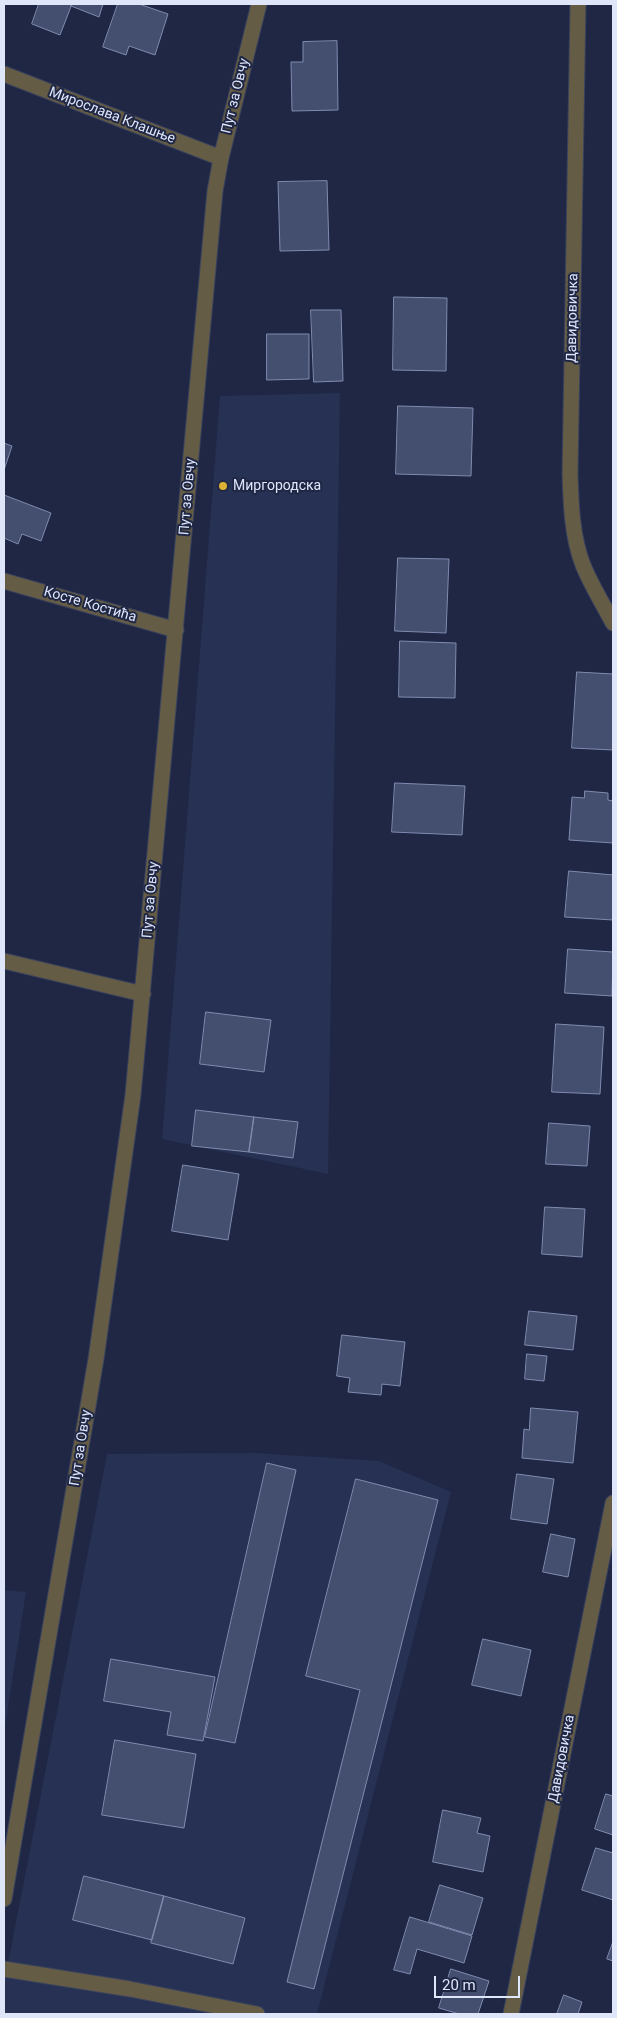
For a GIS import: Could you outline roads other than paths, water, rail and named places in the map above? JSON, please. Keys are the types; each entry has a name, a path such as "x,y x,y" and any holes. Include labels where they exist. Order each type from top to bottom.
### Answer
{"street":[{"name":"Пут за Овчу","path":"4,1899 98,1349 133,1095 215,191 221,158 259,4"},
{"name":"Давидовичка","path":"578,4 570,464 571,508 579,552 584,566 613,623"},
{"name":"Мирослава Клашње","path":"4,74 221,158"},
{"name":"Косте Костића","path":"4,581 176,630"},
{"path":"4,961 143,994"},
{"name":"Давидовичка","path":"510,2014 613,1503"},
{"path":"4,1969 130,1989 257,2014"}],"place":[{"name":"Миргородска","path":"223,486"}]}
